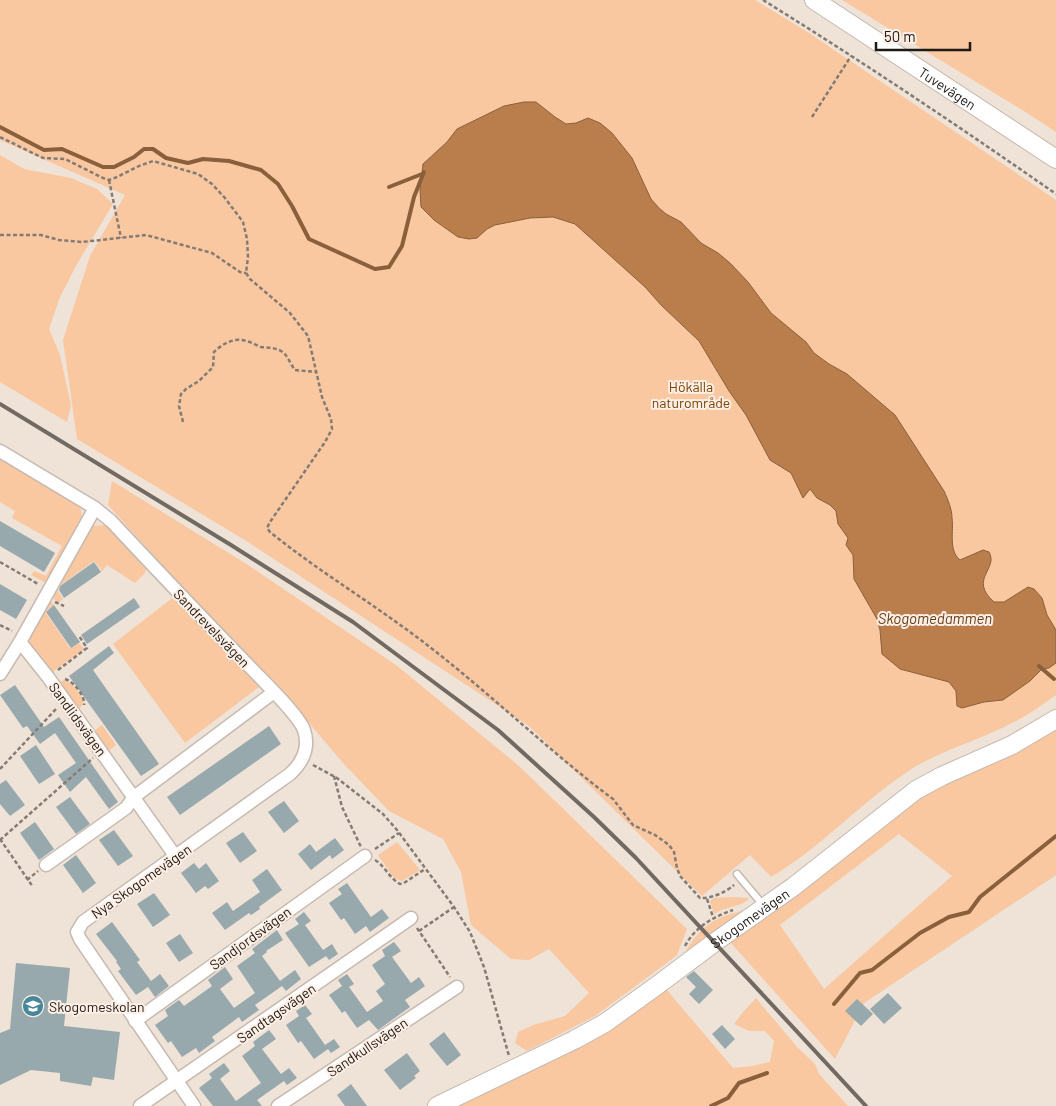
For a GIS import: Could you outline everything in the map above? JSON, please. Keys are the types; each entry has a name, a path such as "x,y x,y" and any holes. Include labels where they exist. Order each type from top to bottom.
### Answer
{"street":[{"name":"Tuvevägen","path":"814,0 1056,159"},
{"name":"Sandrevelsvägen","path":"0,451 95,508 111,521 274,692 303,728 307,744 303,759"},
{"path":"0,674 95,508"},
{"name":"Sandlidsvägen","path":"20,642 48,677 176,857"},
{"path":"46,865 126,808 134,797 274,692"},
{"name":"Skogomevägen","path":"437,1106 574,1040 605,1023 762,902 793,887 916,790 934,779 1025,738 1056,719"},
{"name":"Nya Skogomevägen","path":"194,1106 135,1021 77,932 83,922 290,774 303,759"},
{"name":"Sandjordsvägen","path":"135,1021 365,856"},
{"name":"Sandtagsvägen","path":"140,1106 410,918"},
{"name":"Sandkullsvägen","path":"278,1106 457,987"}],"lane":[{"path":"739,876 762,902"}],"path":[{"path":"763,0 945,117 1056,194"},
{"path":"812,117 851,56"},
{"path":"0,137 43,158 65,159 109,180 153,161 187,170 204,177 231,205 243,222 247,240 248,257 246,273 250,279 290,313 308,336 322,397 331,419 332,429 325,442 270,522 267,528 270,532 308,562 364,598 440,655 613,799 633,825 663,840 674,852 677,868 684,882 700,898 707,899 732,887 739,876"},
{"path":"109,180 121,238"},
{"path":"0,235 41,234 59,240 82,242 146,235 212,253 240,272 246,273"},
{"path":"183,422 179,406 182,394 213,367 214,352 220,346 227,343 237,340 246,341 264,348 272,347 280,350 286,356 295,370 316,372"},
{"path":"0,562 48,590"},
{"path":"48,677 87,648 79,636"},
{"path":"0,769 64,700"},
{"path":"33,887 0,839 100,751"},
{"path":"303,759 334,776 383,814 400,833 454,907 470,932 484,967 509,1056"},
{"path":"334,776 344,813 365,856 383,866 393,879 400,884 426,869"},
{"path":"365,856 400,833"},
{"path":"707,899 713,917"},
{"path":"682,953 691,935 713,917 762,902"},
{"path":"454,907 419,931 457,987"}],"green space":[{"name":"Hökälla naturområde","path":"0,0 755,0 809,33 1056,200 1056,695 1020,719 910,770 807,852 771,877 750,855 702,896 529,726 248,542 77,439 63,340 90,256 125,195 0,140"},
{"path":"842,0 1056,0 1056,132 1027,113"},
{"path":"0,155 24,169 71,178 97,189 113,204 77,264 60,297 49,329 60,355 71,405 67,422 0,382"},
{"path":"0,459 80,506 83,522 46,583 31,575 34,571 46,576 62,546 12,518 15,511 0,502"},
{"path":"112,481 245,563 396,665 519,766 687,929 677,955 595,1016 527,1051 515,1043 518,1032 533,1025 565,1016 589,993 549,949 529,960 511,959 471,925 461,872 443,839 389,811 343,763 271,678 185,743 113,644 184,589 108,505"},
{"path":"105,525 146,567 145,573 135,583 107,565 102,571 94,561 56,588 63,599 58,603 50,594 92,526"},
{"path":"48,598 54,605 45,612 70,648 79,643 84,649 50,674 28,643 27,632"},
{"path":"64,680 76,689 80,696 83,703 79,710 57,684"},
{"path":"102,725 116,745 106,753 91,733"},
{"path":"1056,727 1056,875 864,1003 835,1059 730,942 773,913 870,833 921,796","holes":["899,834 952,876 824,989 780,925"]},
{"path":"397,842 420,870 402,881 394,878 378,855"},
{"path":"714,898 748,898 748,900 714,914 710,901"},
{"path":"745,910 683,956 701,930 715,920"},
{"path":"666,989 733,1068 770,1062 774,1041 765,1031 749,1031 734,1024 756,998 797,1047 815,1064 819,1074 848,1106 457,1106 545,1062"}],"water":[{"name":"Skogomedammen","path":"536,102 566,124 576,123 588,118 600,123 612,133 632,158 651,199 659,208 681,222 701,243 730,263 748,282 771,313 806,342 814,353 847,374 895,415 944,491 950,504 952,540 956,556 960,560 983,550 989,552 991,558 984,587 994,602 1004,602 1028,587 1034,589 1042,598 1047,615 1056,630 1056,663 1049,668 1042,669 1030,681 1003,700 984,702 962,708 957,706 956,691 949,682 900,669 882,654 877,619 854,579 853,555 846,545 848,538 838,524 836,511 830,505 817,498 810,489 803,498 791,473 770,460 746,415 699,341 645,287 575,224 553,217 530,218 495,225 477,238 469,239 458,237 434,220 421,207 420,190 423,164 447,142 457,129 504,106"}],"building":[{"path":"0,521 55,553 44,572 0,546"},
{"path":"94,562 101,572 64,598 59,590 60,586"},
{"path":"0,584 27,600 16,619 0,610"},
{"path":"134,598 140,607 87,644 81,635"},
{"path":"54,605 80,642 71,648 46,612"},
{"path":"109,646 114,653 93,670 159,764 141,776 69,676"},
{"path":"15,685 44,727 59,717 118,802 109,809 86,777 70,792 58,775 76,763 55,733 40,744 27,726 23,728 0,695"},
{"path":"269,726 281,744 180,815 167,797"},
{"path":"36,745 55,774 39,784 20,756"},
{"path":"6,780 25,805 10,816 0,804 0,784"},
{"path":"70,797 90,824 76,834 56,807"},
{"path":"284,801 299,821 284,833 268,812"},
{"path":"35,822 54,849 39,860 20,833"},
{"path":"114,830 133,856 118,866 99,840"},
{"path":"243,832 257,851 240,863 226,843"},
{"path":"335,838 344,850 332,859 330,855 311,870 298,854 310,844 316,852"},
{"path":"76,855 96,883 83,893 63,865"},
{"path":"194,863 199,869 206,863 219,881 208,889 205,886 196,893 181,873"},
{"path":"267,869 282,890 259,907 260,909 251,915 249,913 225,930 212,913 227,902 233,911 260,892 252,880"},
{"path":"347,883 371,917 382,909 389,918 370,932 366,926 355,934 344,918 341,920 329,903 342,894 338,889"},
{"path":"154,893 170,915 153,927 137,904"},
{"path":"304,912 311,921 305,925 323,950 332,944 338,954 329,960 326,956 309,967 285,933 299,924 295,919"},
{"path":"112,922 140,960 137,962 151,981 160,974 169,986 155,997 148,987 136,995 118,971 121,969 117,961 96,934"},
{"path":"277,930 283,940 266,951 262,956 280,981 295,970 301,979 286,991 282,986 255,1005 259,1010 242,1022 239,1017 212,1037 215,1041 199,1053 196,1048 182,1057 171,1041 168,1043 155,1025 168,1016 165,1010 179,1000 184,1006 212,986 208,980 225,967 233,979 220,989 234,1008 255,993 237,966 255,953 252,949"},
{"path":"180,934 193,953 179,962 166,943"},
{"path":"394,942 401,951 392,957 411,983 419,977 425,986 405,1000 410,1007 378,1030 369,1020 357,1028 345,1011 342,1013 329,995 342,986 338,980 347,974 354,984 349,987 367,1012 383,1001 376,991 385,984 372,965 385,956 382,950"},
{"path":"16,963 70,968 64,1026 120,1032 114,1080 93,1077 91,1086 60,1081 60,1073 31,1070 0,1085 0,1033 10,1029"},
{"path":"694,971 713,990 699,1004 689,994 696,987 686,977"},
{"path":"888,993 902,1008 884,1024 870,1009"},
{"path":"857,999 873,1014 861,1026 845,1011"},
{"path":"305,1005 312,1014 306,1018 325,1045 334,1039 340,1047 331,1053 328,1049 314,1059 301,1041 298,1043 286,1025 299,1016 296,1011"},
{"path":"722,1025 735,1039 725,1049 712,1034"},
{"path":"269,1030 276,1039 262,1049 281,1074 289,1068 297,1078 287,1085 284,1081 257,1100 262,1106 213,1106 199,1088 212,1078 209,1074 224,1063 230,1071 220,1079 236,1101 261,1083 242,1056 255,1046 253,1042"},
{"path":"444,1032 461,1055 447,1066 429,1044"},
{"path":"407,1053 420,1071 414,1076 416,1078 400,1090 384,1070"},
{"path":"351,1084 367,1106 345,1106 337,1095"}],"waterway":[{"path":"0,127 44,150 62,149 103,167 114,167 134,157 144,149 153,149 166,158 188,163 203,159 229,161 261,170 278,184 309,239 375,269 389,267 402,246 414,197 424,172"},
{"path":"389,187 422,174"},
{"path":"1039,666 1054,679"},
{"path":"834,1004 860,973 872,970 920,933 949,917 969,912 980,897 1056,836"},
{"path":"711,1106 728,1098 739,1083 767,1073"}],"railway":[{"path":"0,404 353,622 498,730 636,858 866,1106"}],"place":[{"name":"Skogomeskolan","path":"33,1006"}]}
